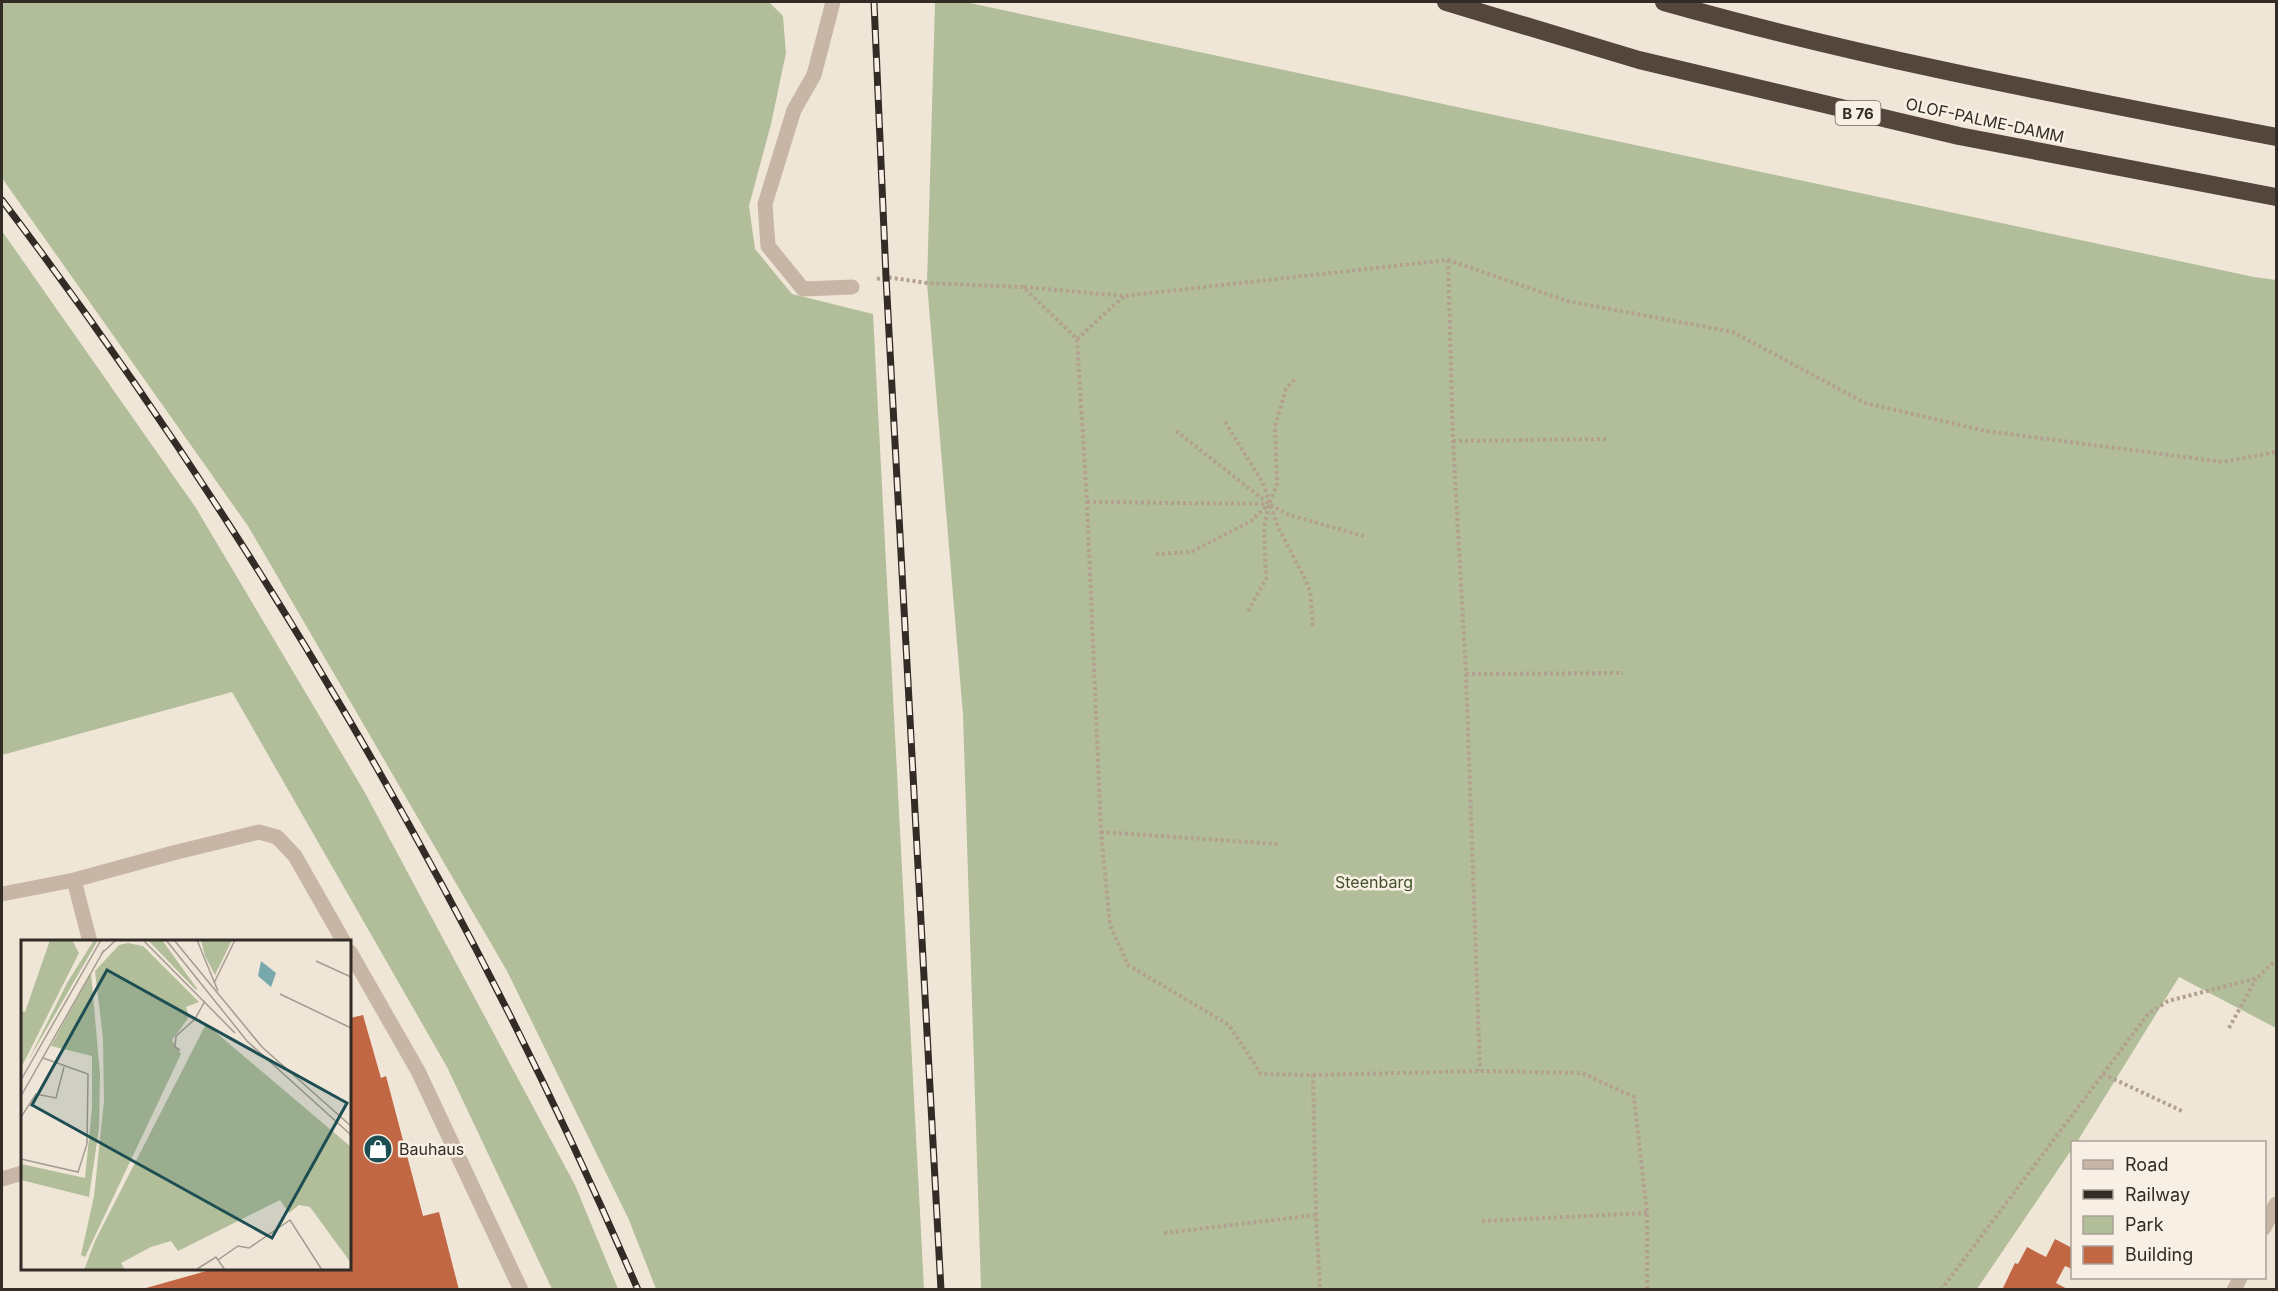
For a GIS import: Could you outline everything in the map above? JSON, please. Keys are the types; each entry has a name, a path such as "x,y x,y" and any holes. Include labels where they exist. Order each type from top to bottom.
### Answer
{"highway":[{"name":"OLOF-PALME-DAMM","path":"1446,2 1639,60 1959,136 2277,197"},
{"path":"1664,2 1955,74 2277,137"}],"street":[{"path":"833,2 814,75 794,110 765,204 768,246 803,289 852,287"},
{"path":"2,894 74,880 259,832 277,837 295,856 343,940"},
{"path":"74,880 89,940"},
{"path":"351,954 418,1071 521,1290"},
{"path":"2,1179 21,1173"},
{"path":"2266,1226 2277,1204"}],"path":[{"path":"852,287 886,277 927,283 1023,287 1124,296 1448,260 1567,301 1733,332 1865,403 1964,426 1986,431 2223,462 2277,452"},
{"path":"1448,260 1453,441 1466,674 1480,1071"},
{"path":"1023,287 1077,339 1087,501 1101,832 1110,925 1128,965 1229,1025 1261,1074 1480,1071 1582,1073 1634,1097 1647,1213 1647,1290"},
{"path":"1077,339 1124,296"},
{"path":"1248,611 1266,579 1264,528 1269,504 1277,484 1275,426 1286,389 1295,379"},
{"path":"1225,422 1263,483 1278,526 1310,591 1313,626"},
{"path":"1176,431 1269,504 1289,515 1364,536"},
{"path":"1453,441 1606,439"},
{"path":"1087,501 1269,504"},
{"path":"1156,554 1191,552 1251,520 1269,504"},
{"path":"1466,674 1623,673"},
{"path":"1101,832 1278,844"},
{"path":"2229,1028 2257,978 2277,960"},
{"path":"1941,1290 2148,1014 2168,1001 2257,978"},
{"path":"2103,1074 2184,1112"},
{"path":"1313,1075 1320,1290"},
{"path":"1482,1221 1647,1213"},
{"path":"1164,1233 1316,1215"}],"green space":[{"path":"2,2 769,2 783,16 786,53 771,124 749,206 755,249 792,294 873,314 924,1289 656,1289 629,1220 507,971 248,526 2,178"},
{"name":"Steenbarg","path":"935,2 965,2 2276,280 2276,1028 2179,977 2078,1141 2071,1141 2071,1150 1977,1289 981,1289 963,715 927,283"},
{"path":"2,231 196,508 364,791 575,1185 618,1289 552,1289 447,1067 232,692 2,755"}],"building":[{"name":"Bauhaus","path":"363,1015 381,1078 386,1076 423,1216 439,1212 459,1290 139,1290 210,1270 351,1270 351,1018"},
{"path":"2055,1239 2071,1247 2071,1269 2065,1266 2056,1283 2069,1290 2002,1290 2015,1263 2018,1264 2027,1247 2046,1257"}],"railway":[{"path":"874,2 886,277 941,1290"},
{"path":"2,200 95,327 184,457 270,590 353,726 431,864 504,1005 574,1147 638,1290"}],"place":[{"name":"Bauhaus","path":"378,1149"}]}
